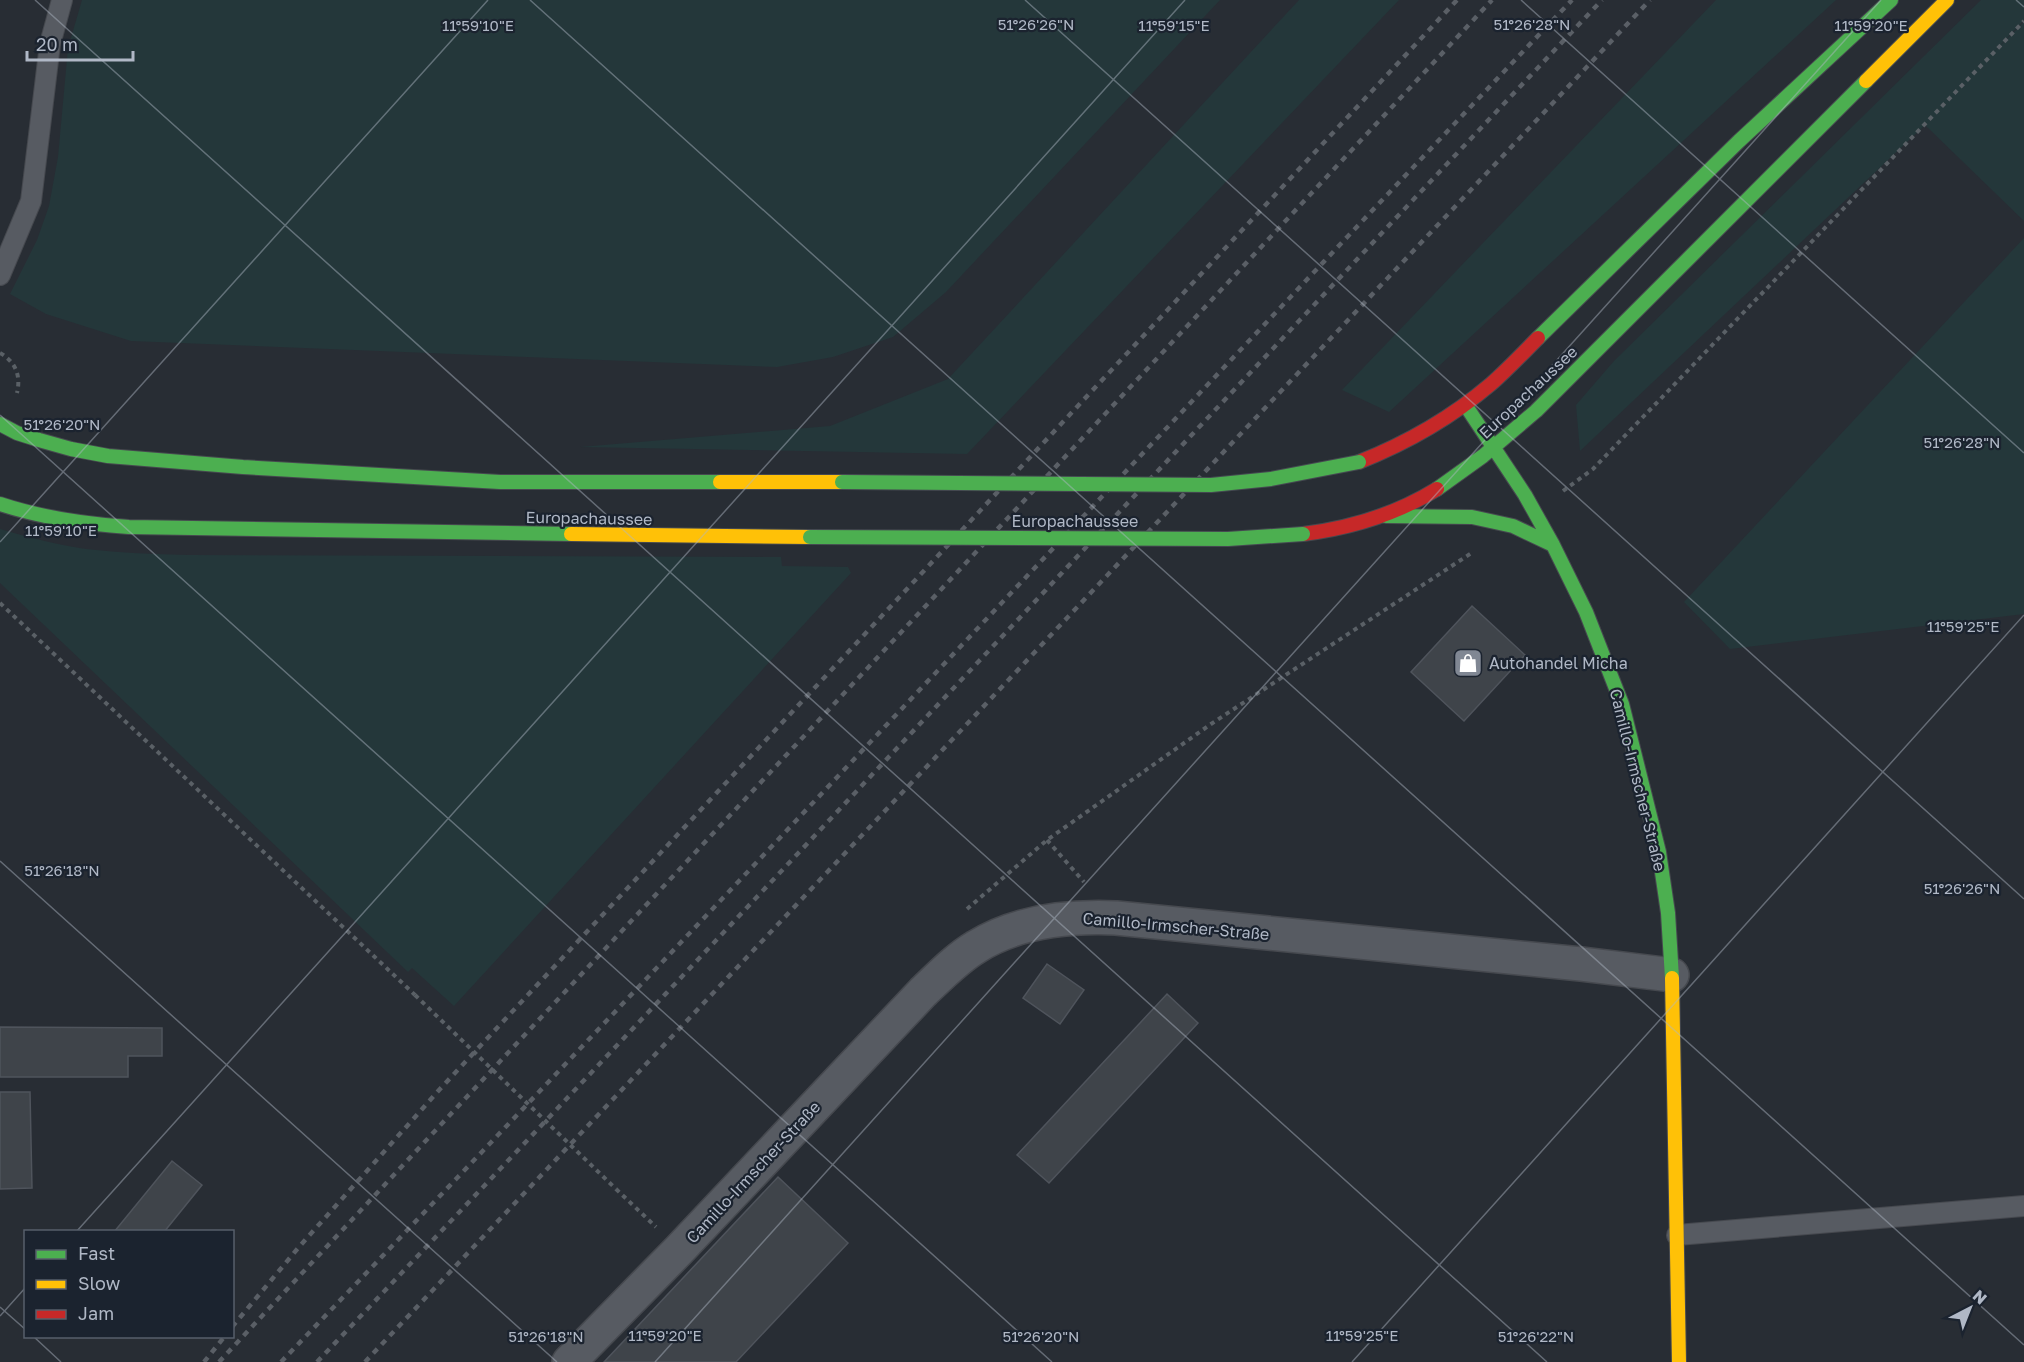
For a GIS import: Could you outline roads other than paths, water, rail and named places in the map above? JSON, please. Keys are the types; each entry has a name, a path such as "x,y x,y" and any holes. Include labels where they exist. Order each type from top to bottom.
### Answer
{"main road":[{"name":"Europachaussee","path":"0,424 39,440 108,456 254,468 500,482 1211,485 1271,479 1359,462 1391,450 1429,430 1466,406 1517,359 1786,94 1891,0"},
{"name":"Europachaussee","path":"0,504 43,517 90,524 161,529 810,537 1228,539 1332,530 1386,516 1427,495 1494,447 1536,411 1947,0"},
{"name":"Camillo-Irmscher-Straße","path":"1466,406 1534,512 1586,612 1622,704 1659,852 1668,913 1672,975 1679,1362"},
{"path":"1386,516 1472,517 1513,526 1553,545"}],"street":[{"name":"Camillo-Irmscher-Straße","path":"569,1362 679,1250 922,992 976,947 1026,925 1085,916 1116,918 1672,975"}],"lane":[{"path":"0,275 31,201 50,44 62,0"},
{"path":"1677,1235 2024,1206"}],"railway":[{"path":"234,1325 299,1247 440,1089 1457,0"},
{"path":"219,1362 1492,0"},
{"path":"281,1362 605,1023 1572,0"},
{"path":"317,1362 1602,0"},
{"path":"365,1362 1650,0"},
{"path":"204,1362 223,1338"}],"place":[{"name":"Autohandel Micha","path":"1468,663"}]}
